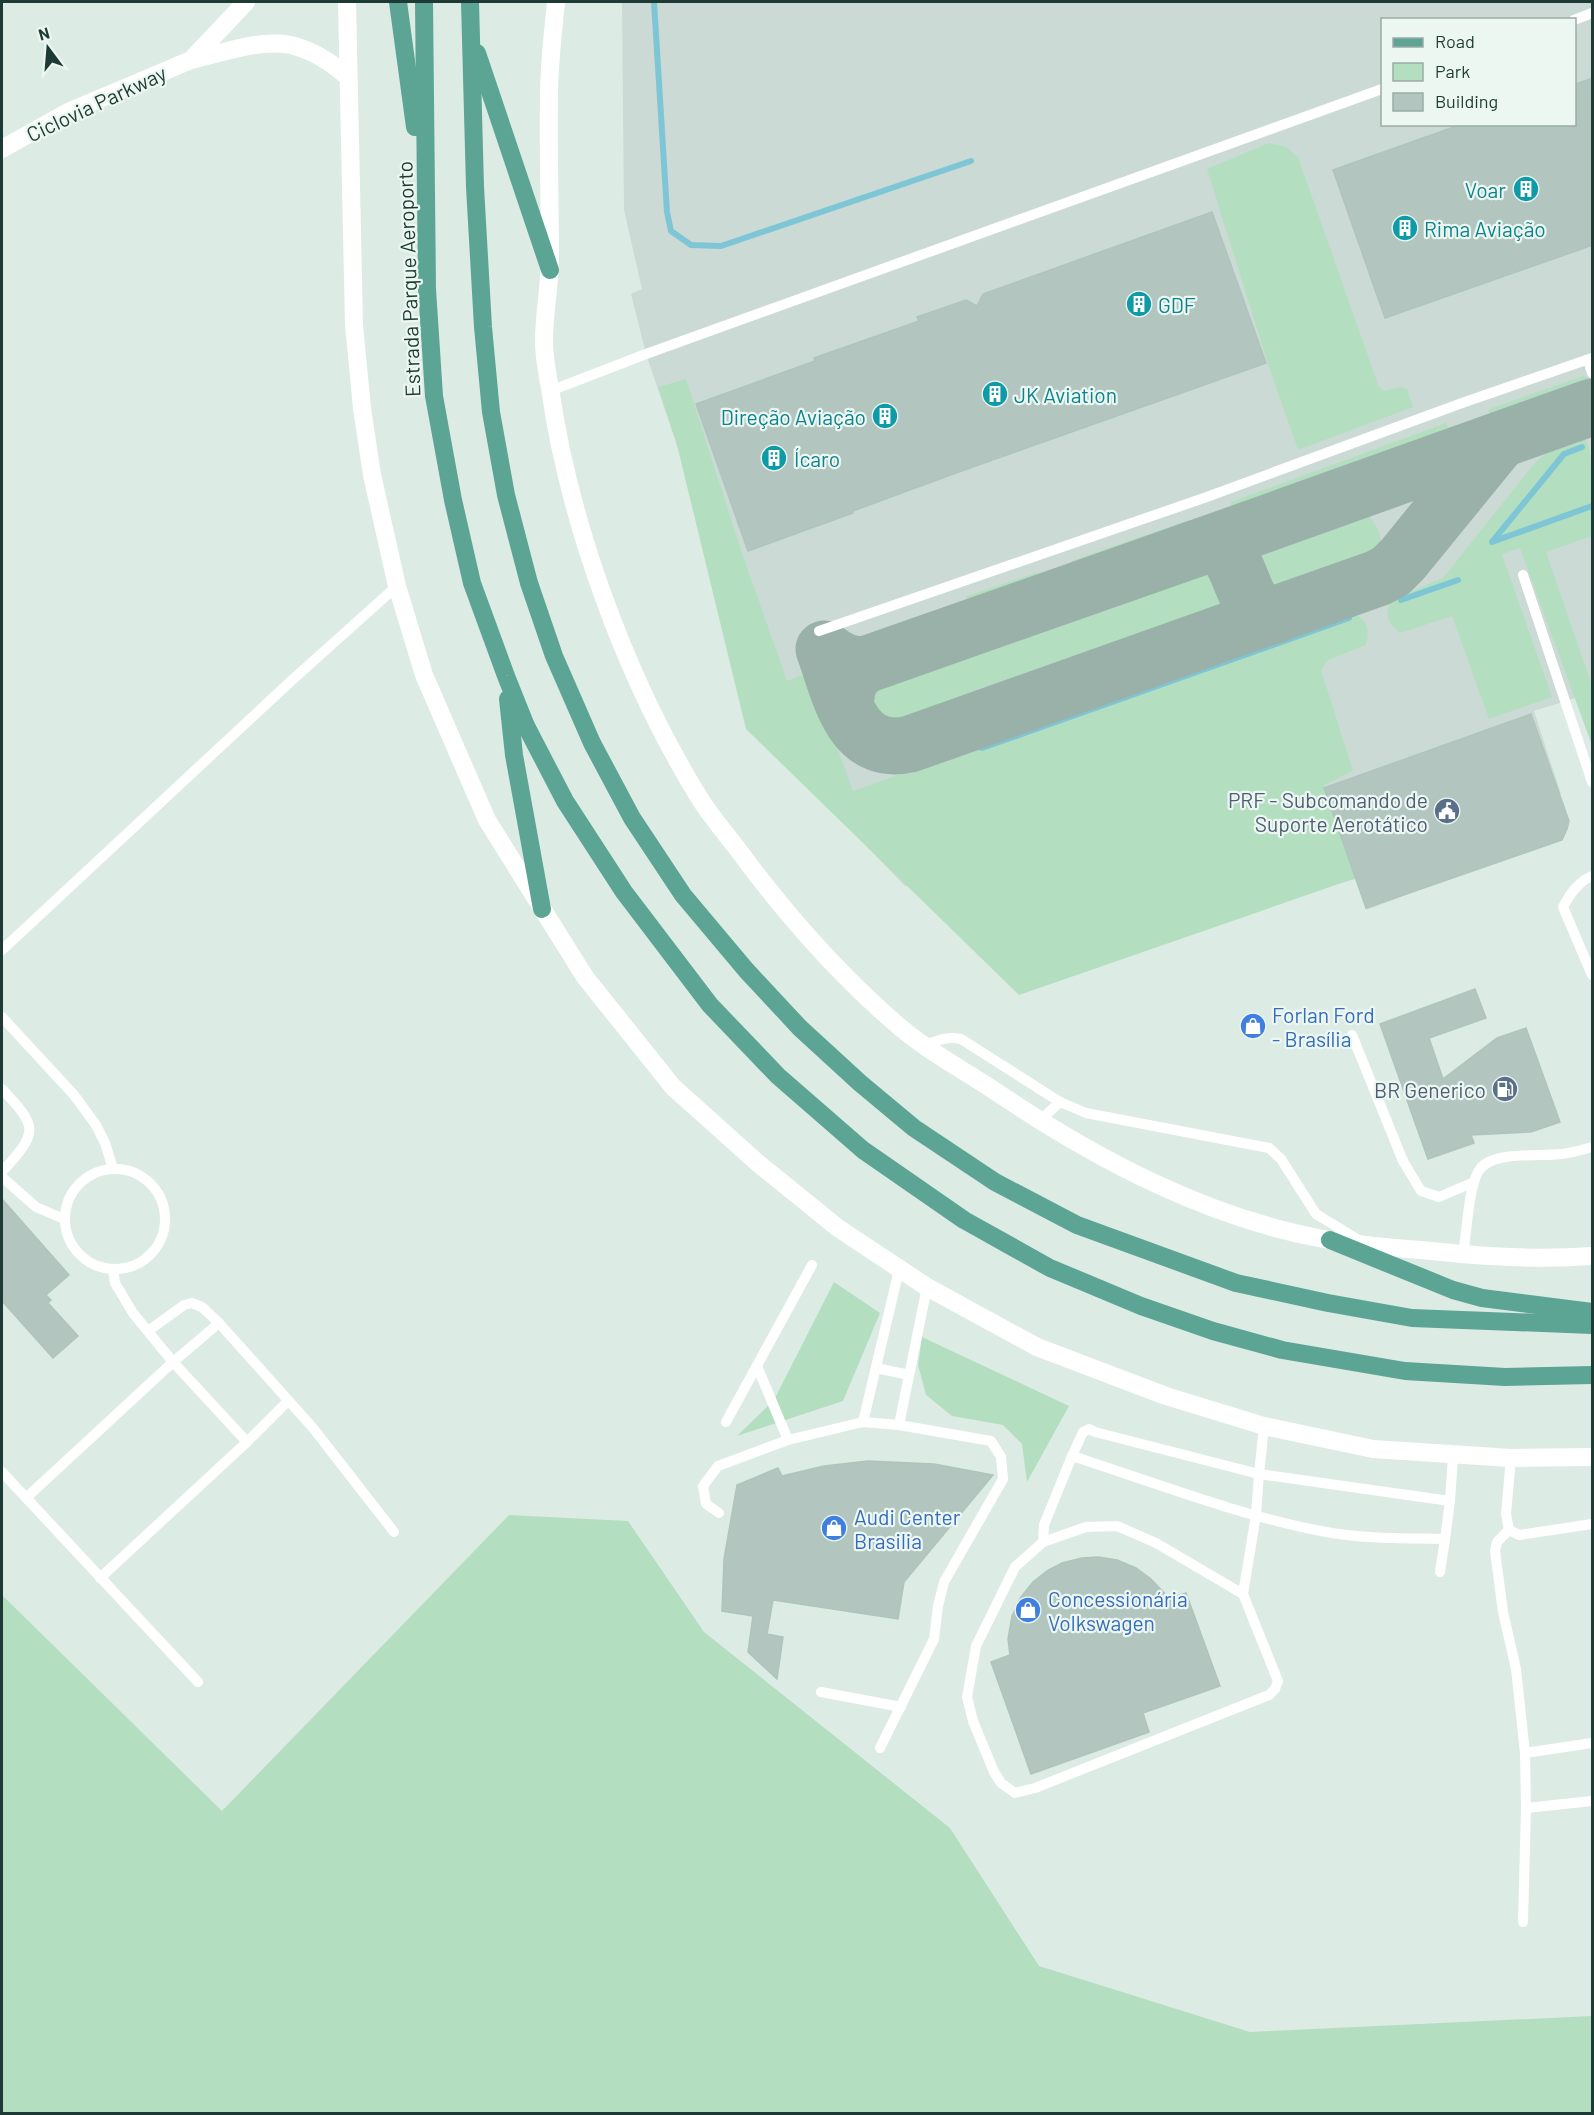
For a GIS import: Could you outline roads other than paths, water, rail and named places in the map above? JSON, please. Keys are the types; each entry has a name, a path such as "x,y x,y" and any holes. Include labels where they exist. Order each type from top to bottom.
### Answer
{"main road":[{"path":"398,2 425,193"},
{"name":"Estrada Parque Aeroporto","path":"424,2 427,289 434,396 453,500 472,583 526,726 565,801 624,892 710,1005 778,1076 863,1150 964,1220 1050,1268 1141,1306 1212,1331 1282,1350 1406,1371 1505,1377 1593,1375"},
{"path":"470,2 476,187 491,412 506,495 529,583 554,656 592,743 632,818 683,895 746,970 800,1028 914,1128 995,1182 1077,1225 1236,1283 1328,1303 1412,1318 1593,1325"},
{"path":"471,34 550,270"},
{"path":"506,676 514,755 542,909"},
{"path":"1330,1240 1453,1290 1482,1299 1593,1312"}],"street":[{"name":"Ciclovia Parkway","path":"192,60 246,2"},
{"path":"347,2 354,324 372,475 397,586 424,675 487,820 585,977 673,1087 759,1164 838,1228 927,1287 1037,1347 1166,1396 1264,1426 1373,1449 1453,1456 1593,1457"},
{"path":"556,2 549,93 550,270 544,343 550,391 564,460 583,534 612,621 654,717 698,797 755,874 810,940 897,1026 1039,1121 1145,1179 1195,1201 1267,1226 1330,1240 1464,1254 1550,1259 1593,1256"},
{"name":"Ciclovia Parkway","path":"2,149 68,112 192,60 265,43 289,44 316,53 348,77"}],"lane":[{"path":"1576,19 1593,13"},
{"path":"550,391 646,354 1381,90"},
{"path":"819,631 1204,498 1462,403 1590,359 1593,373"},
{"path":"1523,575 1593,783"},
{"path":"2,950 291,681 397,586"},
{"path":"1593,876 1585,879 1571,892 1563,907 1593,975"},
{"path":"2,1017 74,1095 96,1125 113,1168"},
{"path":"1352,1035 1402,1161 1420,1191 1439,1197 1474,1182"},
{"path":"926,1045 942,1038 961,1039 1060,1102 1086,1113 1269,1148 1281,1159 1316,1214 1367,1245"},
{"path":"2,1091 24,1112 29,1130 28,1140 22,1150 2,1174 36,1207 64,1219"},
{"path":"1039,1121 1060,1102"},
{"path":"1464,1254 1474,1182 1479,1169 1489,1161 1516,1156 1561,1154 1593,1147"},
{"path":"113,1168 130,1171 146,1179 158,1193 164,1209 164,1227 158,1244 146,1257 131,1266 113,1269 98,1266 84,1259 67,1234 64,1219 70,1197 84,1179 113,1168"},
{"path":"726,1422 812,1265"},
{"path":"113,1269 115,1283 133,1314 173,1362 248,1442"},
{"path":"863,1422 899,1270"},
{"path":"899,1425 927,1287"},
{"path":"148,1331 177,1309 192,1303 202,1307 313,1428 394,1532"},
{"path":"26,1498 173,1362 219,1323"},
{"path":"757,1366 788,1440"},
{"path":"876,1368 909,1375"},
{"path":"100,1578 248,1442 288,1401"},
{"path":"719,1512 706,1504 703,1486 718,1466 788,1440 863,1422 899,1425 991,1440 1001,1457 1004,1479 944,1582 934,1639 880,1748"},
{"path":"1243,1594 1156,1543 1117,1526 1086,1527 1043,1542 1015,1567 976,1646 967,1697 973,1721 1000,1783 1015,1793 1035,1788 1269,1695 1275,1689 1278,1681 1243,1594 1256,1515 1264,1426"},
{"path":"1043,1542 1044,1525 1072,1456 1083,1432 1089,1429 1259,1474 1450,1501"},
{"path":"1072,1456 1256,1515 1328,1532 1370,1537 1445,1539"},
{"path":"1440,1572 1450,1501 1453,1456"},
{"path":"1509,1530 1506,1514 1511,1458"},
{"path":"2,1472 198,1682"},
{"path":"1509,1530 1519,1535 1593,1524"},
{"path":"1509,1530 1497,1542 1496,1551 1503,1612 1516,1669 1525,1753 1523,1922"},
{"path":"821,1692 901,1707"},
{"path":"1525,1753 1593,1743"},
{"path":"1526,1808 1593,1801"}],"waterway":[{"path":"654,2 667,212 671,231 691,245 721,246 971,161"},
{"path":"1582,447 1564,454 1492,542 1592,506"},
{"path":"1401,600 1458,580"},
{"path":"982,748 1349,618"}],"place":[{"name":"Voar","path":"1526,189"},
{"name":"Rima Aviação","path":"1405,228"},
{"name":"GDF","path":"1139,304"},
{"name":"JK Aviation","path":"995,394"},
{"name":"Direção Aviação","path":"885,416"},
{"name":"Ícaro","path":"774,458"},
{"name":"PRF - Subcomando de Suporte Aerotático","path":"1447,811"},
{"name":"Forlan Ford - Brasília","path":"1253,1026"},
{"name":"BR Generico","path":"1505,1089"},
{"name":"Audi Center Brasilia","path":"834,1528"},
{"name":"Concessionária Volkswagen","path":"1028,1610"}]}
